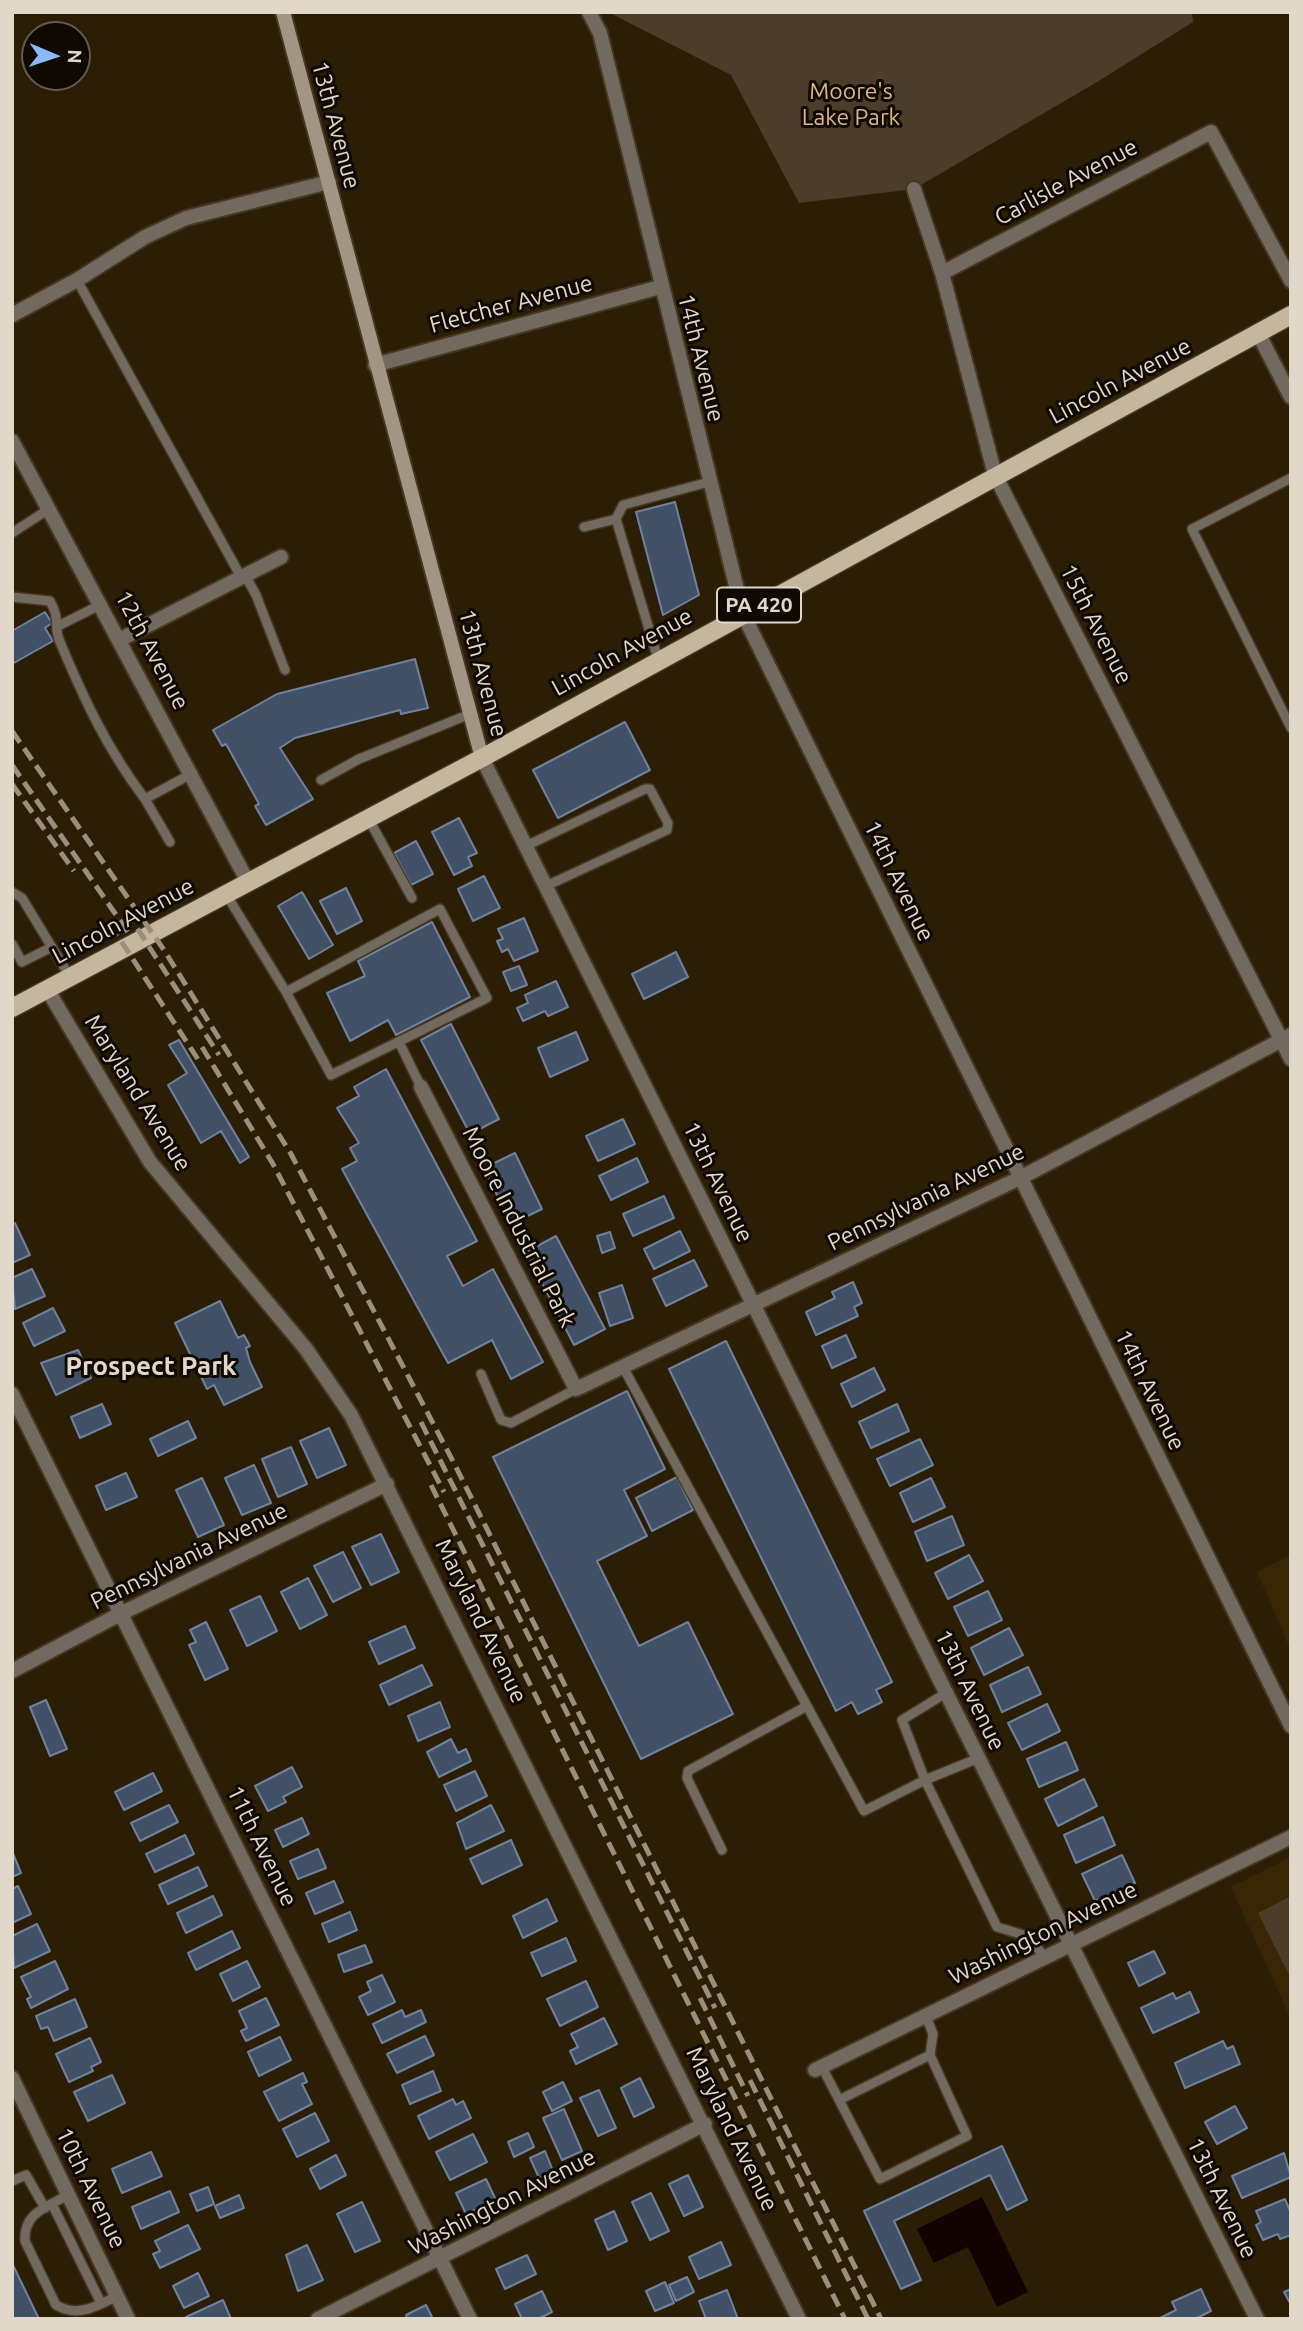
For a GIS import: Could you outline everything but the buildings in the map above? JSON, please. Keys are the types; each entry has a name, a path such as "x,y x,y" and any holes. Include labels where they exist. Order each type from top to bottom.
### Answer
{"main road":[{"name":"Lincoln Avenue","path":"12,1008 482,758 658,659 1259,335 1291,315"}],"street":[{"name":"13th Avenue","path":"283,12 482,758 1257,2319"},
{"name":"14th Avenue","path":"589,12 600,33 660,287 743,614 1291,1726"},
{"name":"Carlisle Avenue","path":"942,273 1211,132 1291,281"},
{"path":"12,315 77,280 145,237 186,218 329,183"},
{"name":"15th Avenue","path":"914,189 942,273 995,475 1286,1037 1291,1059"},
{"name":"Fletcher Avenue","path":"375,365 660,287"},
{"path":"1259,335 1291,397"},
{"name":"12th Avenue","path":"12,441 121,639 248,882"},
{"path":"121,639 281,557"},
{"name":"Maryland Avenue","path":"47,989 150,1162 306,1349 351,1415 705,2124 799,2319"},
{"name":"Pennsylvania Avenue","path":"576,1389 1020,1178 1286,1037"},
{"name":"Moore Industrial Park","path":"421,1087 576,1389"},
{"name":"11th Avenue","path":"12,1394 470,2319"},
{"name":"Pennsylvania Avenue","path":"12,1671 122,1613 387,1484"},
{"name":"Washington Avenue","path":"819,2069 1291,1837"},
{"name":"10th Avenue","path":"12,2078 128,2319"},
{"name":"Washington Avenue","path":"318,2319 705,2124"}],"lane":[{"path":"77,280 243,576 257,595 285,670"},
{"path":"1291,478 1192,529 1291,728"},
{"path":"658,659 617,519 623,505 709,482"},
{"path":"12,533 49,509"},
{"path":"584,527 617,519"},
{"path":"12,597 50,601 58,616 57,635 114,759 145,799 170,842"},
{"path":"58,626 102,604"},
{"path":"321,780 359,759 470,713"},
{"path":"145,799 191,774"},
{"path":"526,846 645,789 650,789 668,823 667,830 546,886"},
{"path":"368,818 412,898"},
{"path":"12,892 22,898 70,977"},
{"path":"226,894 286,992 331,1075 488,998 440,909 286,992"},
{"path":"12,944 22,962 52,947"},
{"path":"399,1042 421,1087"},
{"path":"623,1367 864,1811 925,1780 979,1758"},
{"path":"481,1374 501,1420 511,1423 576,1389"},
{"path":"946,1693 902,1720 925,1780 997,1927 1027,1936 1045,1957"},
{"path":"722,1850 687,1778 688,1771 807,1706"},
{"path":"819,2069 839,2099 880,2179 967,2136 930,2055 933,2034 926,2016"},
{"path":"839,2099 930,2055"},
{"path":"12,2181 26,2175 48,2206 102,2303"},
{"path":"68,2195 28,2221 25,2241 56,2305 74,2311 86,2311 117,2296"}],"shaded area":[{"path":"1291,1555 1291,1651 1257,1572"},
{"path":"1291,1857 1291,2019 1231,1887"},
{"path":"982,2197 1028,2292 997,2307 968,2247 934,2263 917,2229"}],"green space":[{"name":"Moore's Lake Park","path":"608,12 1192,12 1193,22 1097,82 914,189 799,203 731,75"},
{"path":"1291,1896 1291,1979 1258,1913"}],"railway":[{"path":"12,731 164,950 291,1154 455,1465 881,2319"},
{"path":"12,765 128,932"},
{"path":"12,784 74,871"},
{"path":"126,911 219,1055"},
{"path":"110,924 201,1064"},
{"path":"202,1047 273,1164 444,1492"},
{"path":"421,1422 715,2008"},
{"path":"431,1485 845,2319"},
{"path":"700,1998 748,2096"},
{"path":"750,2080 868,2319"}],"district":[{"name":"Prospect Park","path":"151,1366"}]}
